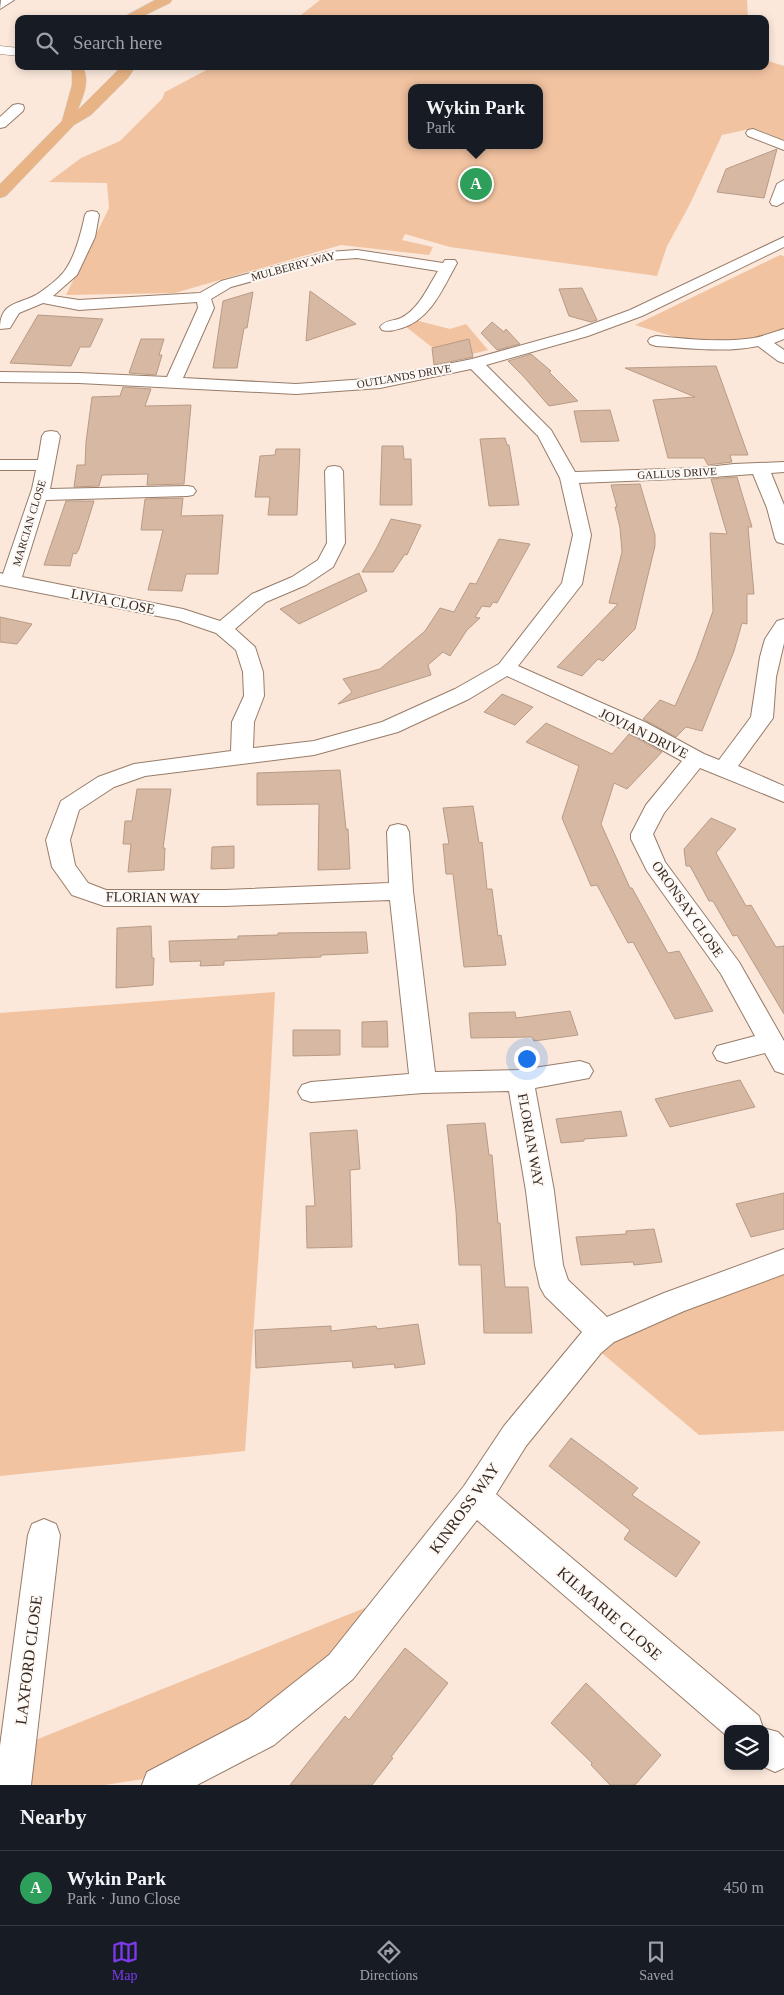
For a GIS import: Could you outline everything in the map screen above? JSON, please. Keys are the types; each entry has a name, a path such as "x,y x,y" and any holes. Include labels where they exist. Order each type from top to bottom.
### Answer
{"main road":[{"path":"138,15 165,0"},
{"path":"68,122 69,111 81,80 79,70"},
{"path":"0,193 68,122 86,112 126,70"}],"street":[{"path":"0,6 8,0"},
{"path":"0,41 15,41"},
{"path":"0,50 15,52"},
{"path":"0,123 18,108"},
{"path":"754,133 784,146"},
{"path":"776,202 784,184"},
{"path":"4,326 13,310 42,298 70,275 88,237 92,215"},
{"name":"OUTLANDS DRIVE","path":"0,376 296,389 380,383 475,363 582,333 636,313 784,241"},
{"name":"MULBERRY WAY","path":"42,298 79,305 203,297 226,284 344,253 448,265 422,309 407,321 388,327"},
{"path":"173,383 206,308 203,297"},
{"path":"656,340 704,346 761,342 784,334"},
{"path":"761,342 784,358"},
{"name":"FLORIAN WAY","path":"401,891 225,898 104,898 80,889 64,867 58,840 69,806 106,782 142,769 314,748 390,727 462,694 506,668 572,584 582,535 569,478 545,434 487,372 475,363"},
{"name":"MARCIAN CLOSE","path":"6,580 39,495 51,436"},
{"path":"0,465 45,465"},
{"name":"GALLUS DRIVE","path":"569,478 699,473 784,467"},
{"path":"760,468 776,508 784,538"},
{"path":"223,629 259,598 299,581 326,563 336,544 334,471"},
{"path":"39,495 187,492"},
{"name":"LIVIA CLOSE","path":"6,580 184,615 223,629 245,647 254,672 254,696 242,722 242,757"},
{"path":"724,770 762,718 770,657 775,639 784,625"},
{"name":"JOVIAN DRIVE","path":"506,668 639,728 696,759 743,776 784,795"},
{"name":"ORONSAY CLOSE","path":"696,759 654,810 642,834 643,839 655,865 730,968 784,1064"},
{"path":"398,832 401,891 423,1082"},
{"path":"726,1053 771,1042"},
{"path":"520,1080 580,1071"},
{"name":"FLORIAN WAY","path":"310,1092 423,1082 520,1080 540,1191 549,1265 555,1287 603,1333"},
{"name":"KINROSS WAY","path":"160,1785 261,1732 341,1667 475,1497 515,1436 590,1343 603,1333 674,1302 784,1262"},
{"name":"KILMARIE CLOSE","path":"475,1497 741,1725"},
{"name":"LAXFORD CLOSE","path":"13,1785 44,1535"}],"shaded area":[{"path":"320,0 747,0 748,15 301,15"},
{"path":"769,61 784,66 784,140 754,128 722,135 689,206 667,246 657,276 450,247 405,234 402,240 433,247 429,255 341,245 175,293 66,295 109,208 107,183 49,182 81,158 120,141 162,99 165,92 206,70 769,70"},
{"path":"780,255 784,256 784,334 704,346 635,325"},
{"path":"415,320 450,329 466,324 488,350 448,360 405,326"},
{"path":"275,992 245,1451 0,1476 0,1013"},
{"path":"784,1265 784,1431 699,1435 590,1343"},
{"path":"397,1595 341,1667 150,1778 105,1785 13,1785 18,1747"}],"building":[{"path":"777,149 764,198 717,192 726,169"},
{"path":"582,288 597,320 591,322 569,316 559,289"},
{"path":"310,291 356,324 306,341"},
{"path":"253,292 247,328 244,328 237,368 213,368 223,301"},
{"path":"38,315 103,319 90,347 80,347 71,366 10,363"},
{"path":"492,322 504,332 506,329 520,344 497,350 481,333"},
{"path":"141,339 164,339 159,355 162,355 156,375 129,373"},
{"path":"469,339 473,357 434,365 432,348"},
{"path":"531,354 551,371 549,372 578,401 549,406 508,361"},
{"path":"716,366 748,455 730,455 732,462 708,465 704,458 668,458 653,400 695,397 625,368"},
{"path":"123,387 151,389 145,406 191,405 184,484 147,485 148,474 102,475 99,486 74,487 77,465 85,465 92,397 120,396"},
{"path":"610,410 619,441 581,442 574,411"},
{"path":"505,438 507,445 509,445 519,505 489,506 480,439"},
{"path":"382,446 403,446 404,459 411,459 412,505 380,505"},
{"path":"276,449 300,449 297,515 268,515 270,497 255,497 260,456 275,455"},
{"path":"737,477 752,527 748,527 754,594 747,594 747,624 742,623 734,651 702,731 686,727 676,737 643,719 660,700 675,706 696,659 713,611 710,533 727,534 711,479"},
{"path":"640,484 655,535 655,546 635,629 603,661 598,659 582,676 557,667 618,604 609,603 622,552 620,528 615,507 617,507 611,485"},
{"path":"183,498 181,516 223,515 218,574 186,574 182,591 148,590 163,530 141,530 145,499"},
{"path":"66,501 94,501 79,549 76,554 73,553 70,566 44,565"},
{"path":"391,519 421,525 407,555 405,554 393,572 362,572 376,549"},
{"path":"499,539 530,544 497,603 493,602 490,607 482,606 475,617 480,618 467,630 450,656 443,652 428,665 431,675 338,704 352,692 343,679 380,669 425,631 440,608 454,612 470,583 476,584"},
{"path":"359,573 367,591 299,624 280,609"},
{"path":"0,617 32,624 17,644 0,642"},
{"path":"502,694 533,707 515,725 484,712"},
{"path":"546,723 612,754 629,734 662,752 627,789 614,783 601,824 630,888 632,888 668,953 679,951 713,1011 675,1019 633,942 628,943 597,885 591,886 562,818 579,766 526,742"},
{"path":"340,770 346,829 348,829 350,869 318,870 319,804 257,805 257,773"},
{"path":"137,789 171,789 163,848 165,848 164,870 128,872 131,844 123,844 125,821 132,821"},
{"path":"473,806 479,843 482,842 487,889 492,889 498,936 501,935 506,965 464,967 453,874 446,874 443,844 449,844 443,808"},
{"path":"711,818 736,829 716,853 746,906 751,905 776,947 784,946 784,1014 737,935 733,936 713,901 709,901 690,866 686,866 684,849"},
{"path":"234,846 234,868 211,869 212,847"},
{"path":"151,926 152,958 154,958 153,985 116,988 117,928"},
{"path":"366,932 368,953 224,961 224,965 200,966 201,961 170,962 169,941 238,939 238,936 278,935 278,933"},
{"path":"570,1011 578,1035 534,1041 532,1037 471,1038 469,1013 515,1012 516,1018"},
{"path":"387,1021 388,1047 362,1047 362,1022"},
{"path":"293,1030 340,1030 340,1055 293,1056"},
{"path":"740,1080 755,1107 670,1127 655,1099"},
{"path":"621,1111 627,1136 584,1139 584,1141 561,1143 556,1119"},
{"path":"485,1123 489,1155 492,1155 505,1287 528,1287 532,1333 484,1333 481,1265 459,1265 456,1211 447,1125"},
{"path":"357,1130 360,1169 350,1170 352,1247 307,1248 306,1206 315,1206 310,1133"},
{"path":"784,1193 784,1229 751,1237 736,1204"},
{"path":"654,1229 662,1262 634,1265 633,1262 581,1265 576,1237 626,1234 626,1231"},
{"path":"418,1324 425,1364 395,1368 394,1364 353,1368 352,1361 256,1368 255,1330 331,1326 331,1331 376,1326 377,1329"},
{"path":"571,1438 638,1488 632,1495 700,1542 676,1577 624,1539 630,1530 549,1466"},
{"path":"405,1648 448,1683 372,1785 290,1785 345,1716 349,1720"},
{"path":"586,1683 661,1755 635,1785 610,1785 591,1765 592,1763 551,1723"}],"place":[{"name":"Wykin Park","path":"476,184"}]}
